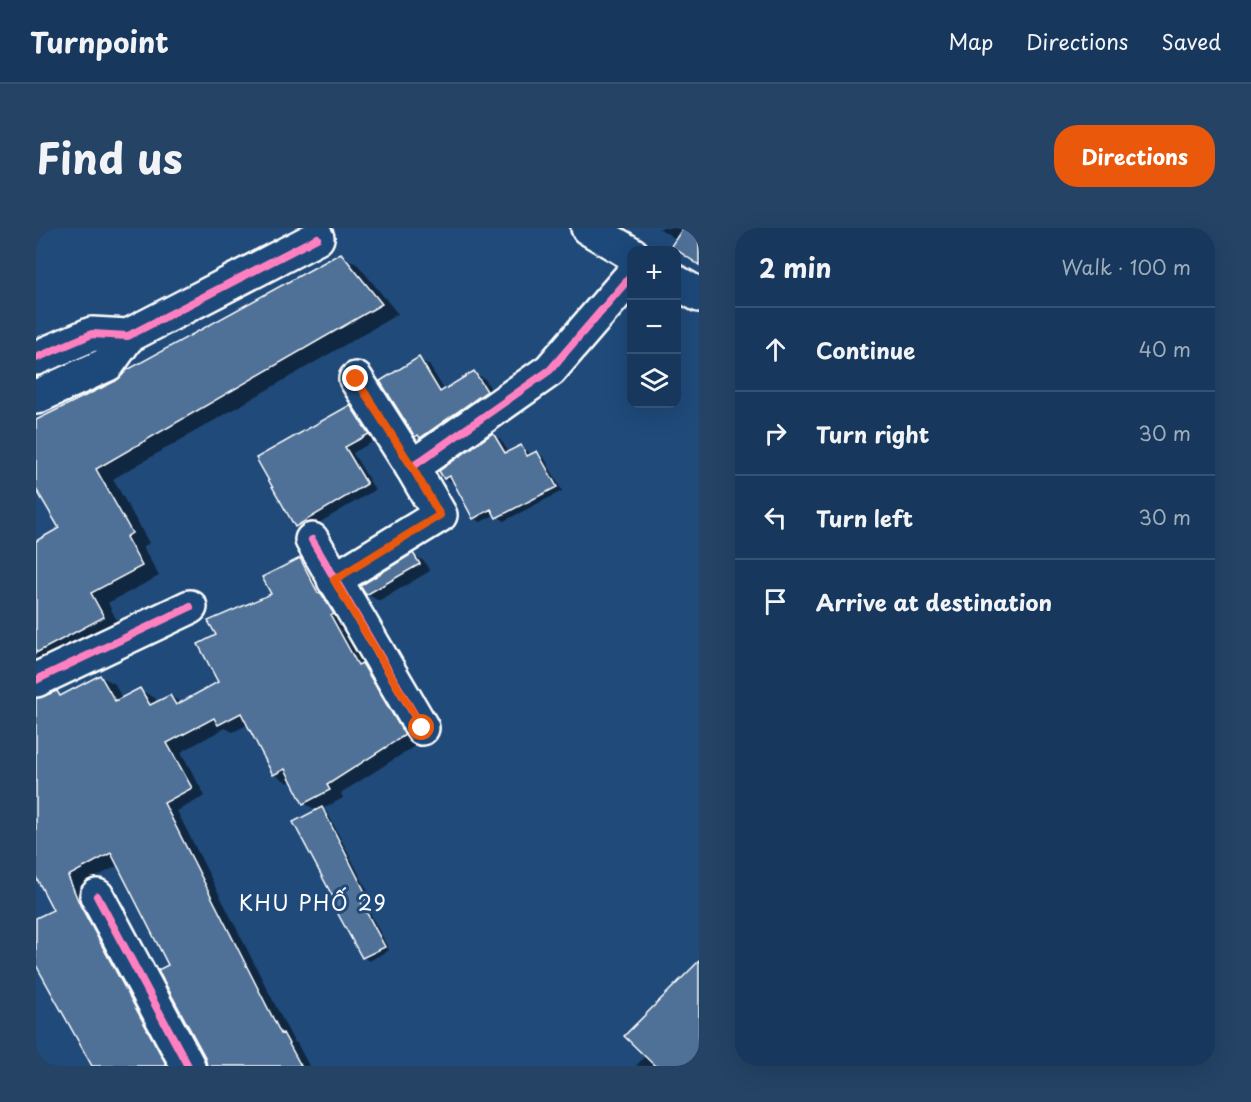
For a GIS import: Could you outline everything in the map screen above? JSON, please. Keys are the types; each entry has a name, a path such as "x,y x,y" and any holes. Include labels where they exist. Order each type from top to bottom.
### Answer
{"street":[{"path":"588,228 627,251"},
{"path":"36,397 108,364 128,336 317,238"},
{"path":"412,467 550,370 627,281"},
{"path":"681,285 699,295"},
{"path":"36,358 92,334 128,336"},
{"path":"334,580 440,515 356,379"},
{"path":"312,540 422,728"},
{"path":"36,680 190,607"},
{"path":"98,896 188,1066"}],"building":[{"path":"683,228 699,228 699,265 681,253 681,246 671,246"},
{"path":"341,253 382,304 96,469 132,533 126,537 142,566 91,593 104,617 36,653 36,541 59,528 36,489 36,420 116,381 127,370"},
{"path":"419,357 440,392 474,371 487,391 420,438 418,435 415,437 380,381"},
{"path":"350,405 369,434 345,447 367,484 295,527 256,458"},
{"path":"493,433 505,453 521,445 527,456 537,451 557,487 496,518 491,509 473,519 450,476 444,479 439,471"},
{"path":"413,553 420,564 366,595 360,586"},
{"path":"300,558 318,593 321,593 334,614 331,616 358,665 362,663 405,735 327,785 330,790 303,804 285,769 273,775 241,713 218,725 214,718 167,743 192,788 164,803 281,1034 283,1033 301,1066 207,1066 205,1057 158,970 168,965 111,853 68,876 80,905 167,1066 92,1066 36,965 36,918 53,910 36,877 36,698 57,691 60,696 100,675 115,701 140,688 150,705 170,695 176,705 218,682 198,644 216,635 208,621 271,594 262,577"},
{"path":"322,807 368,898 361,902 385,947 362,958 332,903 335,901 293,822"},
{"path":"699,961 699,1066 655,1066 624,1036"}],"cycle path":[{"path":"36,358 92,334 128,336 317,238"},
{"path":"412,467 550,370 627,281"},
{"path":"312,540 422,728"},
{"path":"36,680 190,607"},
{"path":"97,896 188,1066"}],"district":[{"name":"KHU PHỐ 29","path":"313,904"}],"route":[{"path":"356,379 440,515 334,580 422,728"}]}
